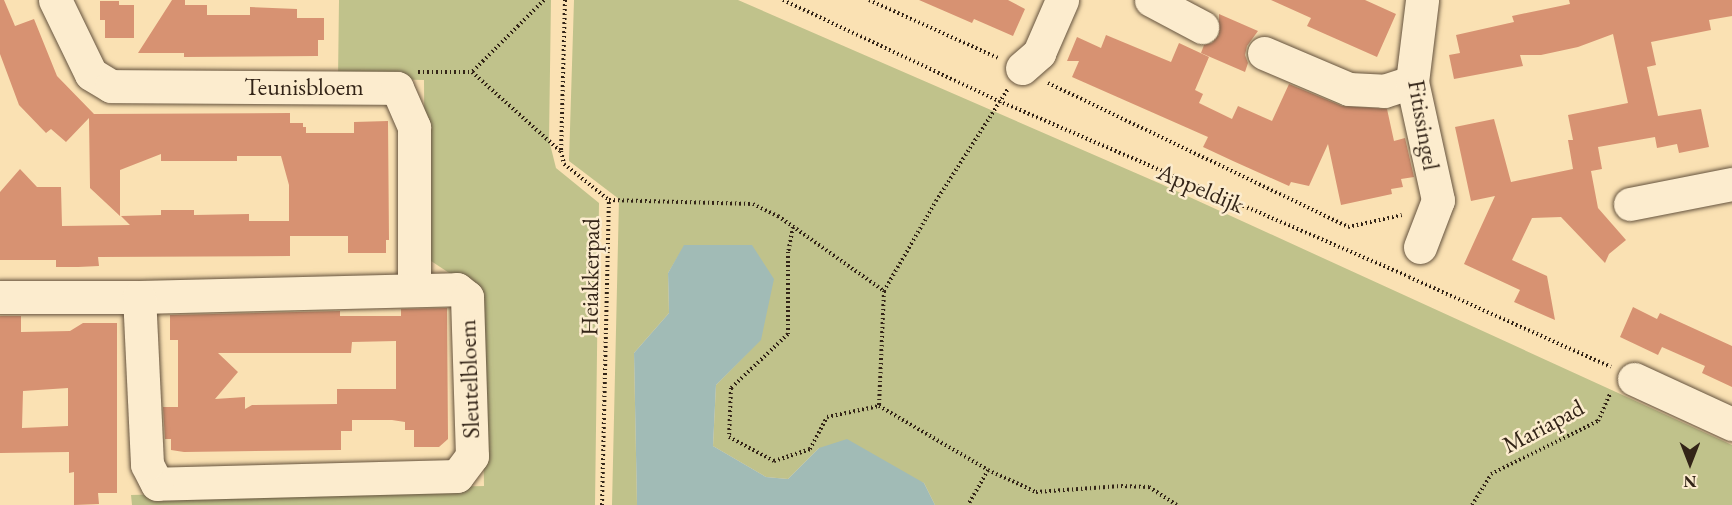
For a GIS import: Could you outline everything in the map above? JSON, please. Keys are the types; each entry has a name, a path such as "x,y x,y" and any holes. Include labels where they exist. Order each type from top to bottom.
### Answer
{"street":[{"name":"Teunisbloem","path":"55,0 91,74 111,86 397,88 414,127 414,289"},
{"path":"1022,68 1039,53 1062,0"},
{"path":"1151,0 1203,27"},
{"name":"Fitissingel","path":"1420,247 1438,200 1412,82 1422,0"},
{"path":"1264,53 1349,89 1384,91 1412,82"},
{"path":"1630,204 1732,184"},
{"name":"Sleutelbloem","path":"0,297 139,297 457,289 467,297 472,456 457,476 157,484 147,464 139,297"},
{"path":"1623,378 1732,424"}],"path":[{"path":"397,88 407,72 472,72 544,0"},
{"path":"561,151 565,0"},
{"name":"Appeldijk","path":"783,0 999,101 1409,277 1623,378"},
{"name":"Appeldijk","path":"869,0 1022,68 1067,94 1348,227 1435,208"},
{"path":"879,406 884,291 936,201 1022,68"},
{"name":"Heiakkerpad","path":"472,72 561,151 564,164 609,200 602,505"},
{"path":"609,200 753,204 793,227 884,291"},
{"path":"793,227 788,252 788,334 731,388 729,436 774,461 810,449 826,417 879,406 988,470 1036,492 1121,486 1149,487 1177,505"},
{"name":"Mariapad","path":"1472,505 1491,474 1598,422 1623,378"},
{"path":"968,505 988,470"}],"green space":[{"path":"339,0 551,0 549,140 556,168 599,203 595,505 132,505 131,495 484,486 481,294 425,257 424,80 338,78"},
{"path":"574,0 738,0 1161,184 1732,445 1732,505 935,505 924,483 819,448 788,479 766,477 713,446 716,385 760,340 752,245 685,245 668,273 669,313 634,353 637,505 612,505 619,199 569,161"}],"water":[{"path":"684,245 752,245 774,279 761,340 716,385 713,446 766,477 788,479 819,448 847,439 924,483 935,505 637,505 634,353 669,313 668,273"}],"building":[{"path":"0,0 4,0 15,26 34,19 57,76 94,114 290,113 290,123 303,123 306,133 354,133 354,122 388,121 389,240 386,240 386,253 348,253 348,236 290,236 290,256 98,257 99,266 78,267 56,267 56,260 0,260 0,192 20,169 37,187 61,187 62,226 130,225 121,216 161,215 161,210 194,210 194,215 249,214 249,221 289,221 289,185 281,156 237,156 237,161 161,161 161,154 120,170 120,216 90,188 89,118 66,142 51,129 46,133 19,105 0,54"},
{"path":"172,0 185,0 185,5 207,5 207,15 250,15 250,7 297,9 297,18 324,18 324,40 318,40 318,56 184,57 184,53 138,53"},
{"path":"919,0 1008,0 1025,9 1013,36 974,19 972,23"},
{"path":"1271,0 1365,0 1396,14 1377,57 1307,26 1311,18"},
{"path":"1569,0 1732,0 1732,16 1709,20 1711,30 1651,42 1656,65 1647,67 1658,116 1701,109 1709,147 1679,153 1677,144 1657,148 1655,137 1598,147 1602,169 1591,171 1598,208 1626,240 1609,254 1605,263 1561,217 1532,218 1512,260 1547,276 1555,320 1514,302 1520,290 1464,264 1495,196 1471,201 1455,127 1494,119 1511,182 1573,169 1568,140 1573,140 1568,115 1628,103 1613,34 1578,47 1541,55 1520,55 1523,66 1454,79 1449,55 1460,53 1456,35 1514,22 1512,16 1570,4"},
{"path":"100,1 119,1 119,5 134,5 134,38 105,38 105,20 100,20"},
{"path":"1219,14 1258,31 1247,46 1245,55 1248,63 1245,72 1201,53 1204,45 1212,43 1219,35"},
{"path":"1106,35 1171,62 1179,43 1209,57 1195,90 1203,94 1199,103 1232,119 1238,106 1272,121 1289,84 1342,106 1387,109 1394,141 1405,138 1414,177 1401,179 1403,187 1391,189 1392,194 1341,205 1328,144 1309,186 1291,182 1289,186 1233,161 1203,147 1208,137 1072,77 1079,61 1067,61 1077,37 1101,48"},
{"path":"1633,307 1657,319 1660,313 1732,346 1732,387 1702,373 1705,366 1662,347 1658,355 1620,337"},
{"path":"447,308 448,439 439,447 414,447 414,430 405,430 405,422 352,420 352,431 341,431 341,450 184,452 171,450 171,439 165,439 163,407 178,407 178,340 170,340 170,315 340,311 340,316 401,316 401,309","holes":["396,341 396,389 337,389 337,404 252,405 245,409 245,397 215,399 238,372 218,353 351,353 352,342"]},
{"path":"0,316 21,316 21,332 70,331 83,323 117,323 117,493 98,493 99,504 74,505 74,472 69,473 69,452 0,453","holes":["68,388 68,426 22,428 23,391"]}]}
